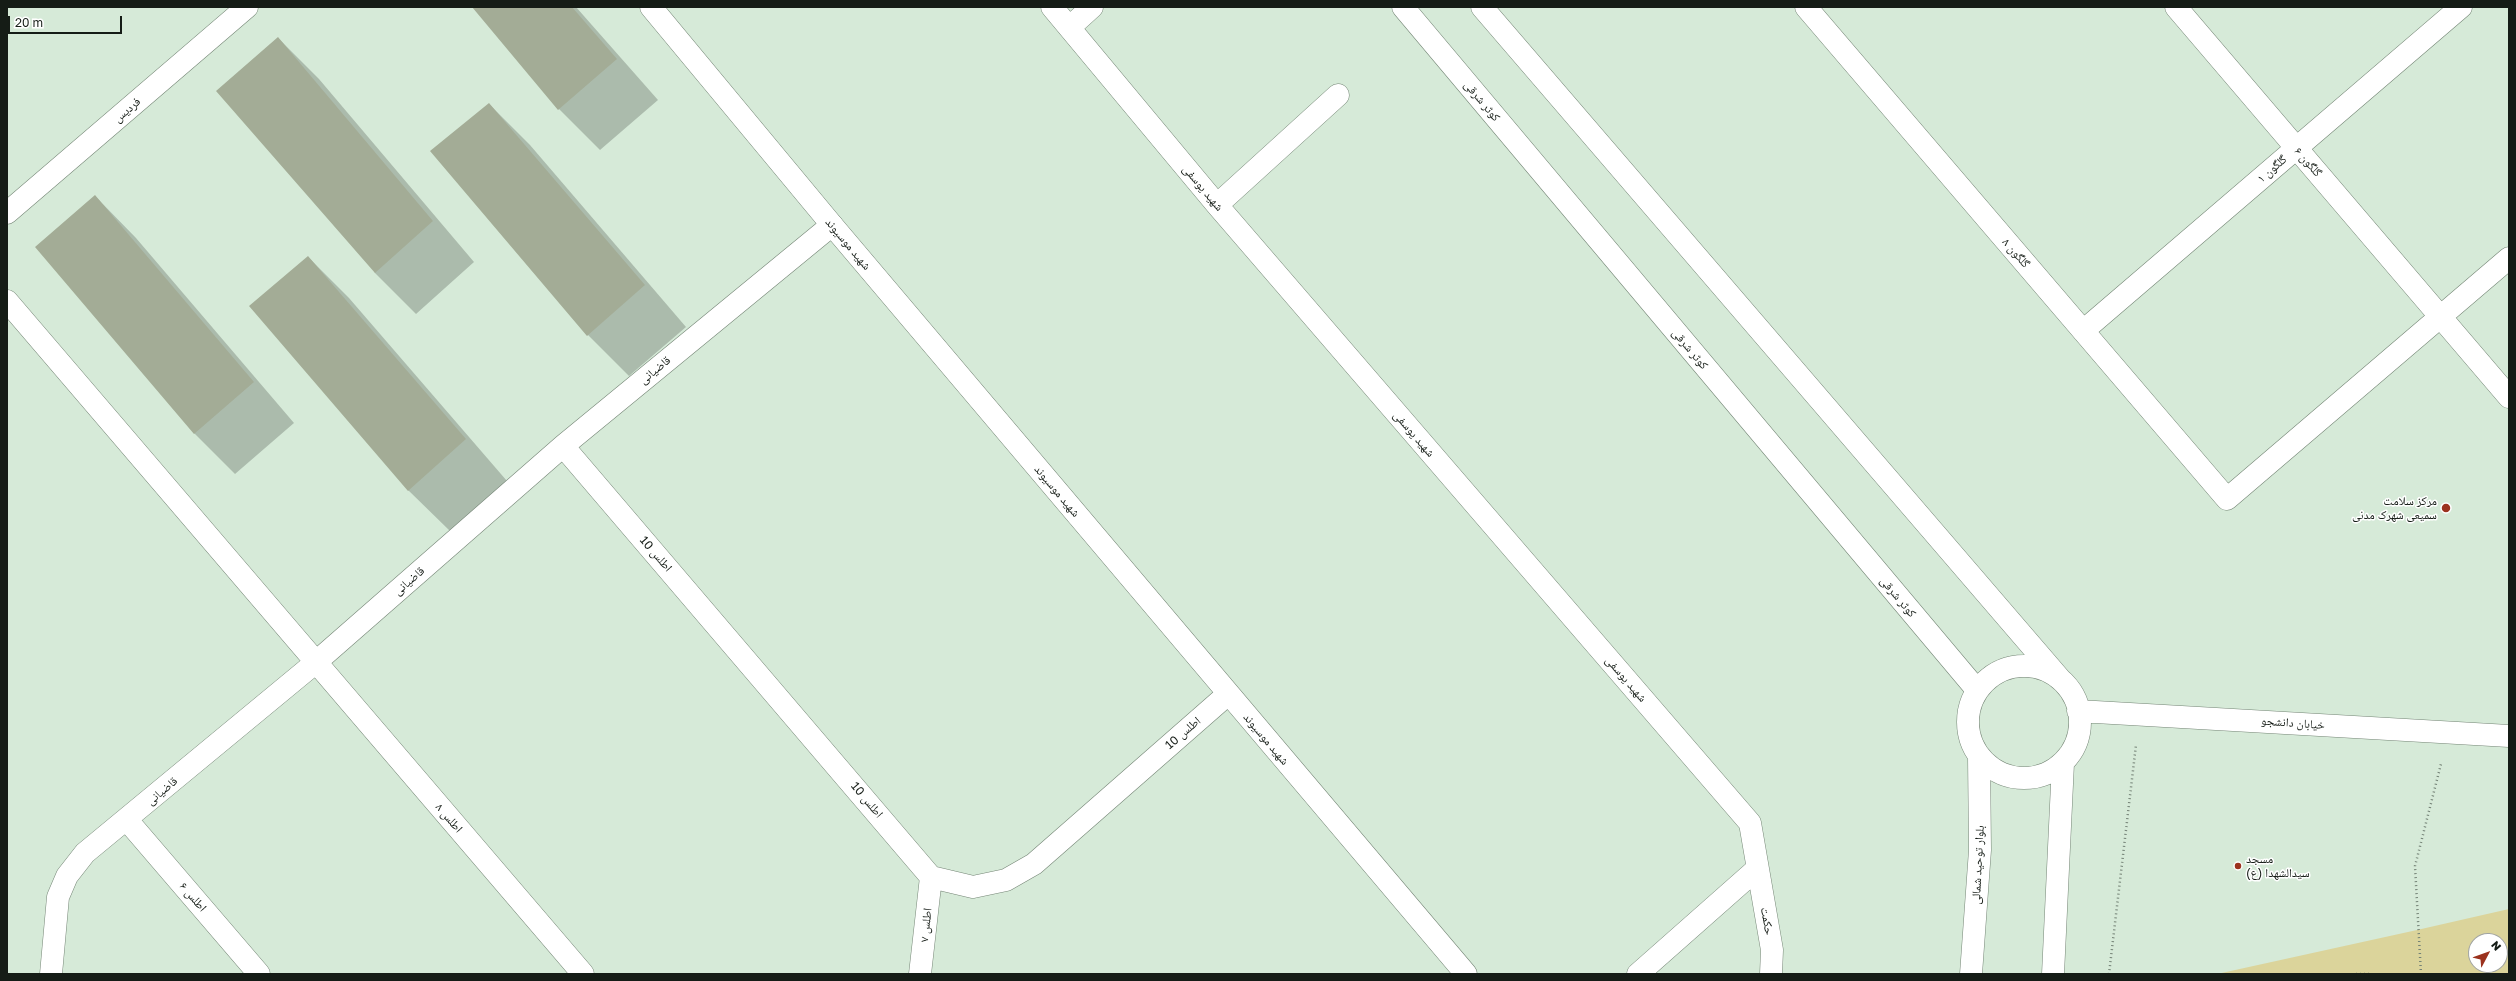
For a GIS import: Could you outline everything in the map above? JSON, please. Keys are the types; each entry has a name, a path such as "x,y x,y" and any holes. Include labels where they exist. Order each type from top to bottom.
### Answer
{"street":[{"name":"فردیس","path":"9,206 247,7"},
{"name":"شهید موسیوند","path":"651,7 832,225 1466,974"},
{"name":"شهید یوسفی","path":"1052,7 1217,205 1750,823 1758,868"},
{"path":"1070,27 1092,7"},
{"name":"کوثر شرقی","path":"1403,7 1977,690"},
{"path":"1482,7 2060,679 2074,698 2080,721 2076,743 2063,763 2043,775 2020,778 1997,772 1979,757 1969,736 1968,712 1977,690 1994,674 2016,666 2039,668 2060,679"},
{"name":"گلگون ۸","path":"1806,7 2228,499 2440,317"},
{"name":"گلگون ۶","path":"2176,7 2509,397"},
{"name":"گلگون ۱","path":"2083,331 2461,7"},
{"path":"1217,205 1338,94"},
{"name":"قاضیانی","path":"51,974 58,897 67,876 85,853 127,820 315,663 563,446 832,225"},
{"path":"2440,317 2509,258"},
{"name":"اطلس ۸","path":"7,301 315,663 583,974"},
{"name":"اطلس 10","path":"563,446 931,877 972,887 1006,880 1034,864 1228,694"},
{"name":"خیابان دانشجو","path":"2078,711 2449,734 2509,736"},
{"name":"بلوار توحید شمالی","path":"1971,974 1980,850 1979,757"},
{"path":"2053,974 2063,763"},
{"name":"اطلس ۶","path":"127,820 259,974"},
{"path":"1638,974 1758,868"},
{"name":"حکمت","path":"1758,868 1772,950 1771,974"},
{"name":"اطلس ۷","path":"920,974 931,877"}],"path":[{"path":"2109,974 2139,715"},
{"path":"2422,974 2415,866 2449,734"},
{"path":"2356,974 2371,974"}],"shaded area":[{"path":"2509,909 2509,974 2217,974 2417,930"}],"building":[{"path":"472,7 572,7 617,59 558,110"},
{"path":"278,37 433,221 375,273 216,91"},
{"path":"489,103 645,285 587,336 430,151"},
{"path":"95,195 254,382 194,434 35,247"},
{"path":"308,256 466,439 408,491 249,306"}],"place":[{"name":"مرکز سلامت سمیعی شهرک مدنی","path":"2446,508"},
{"name":"مسجد سیدالشهدا (ع)","path":"2238,866"}]}
